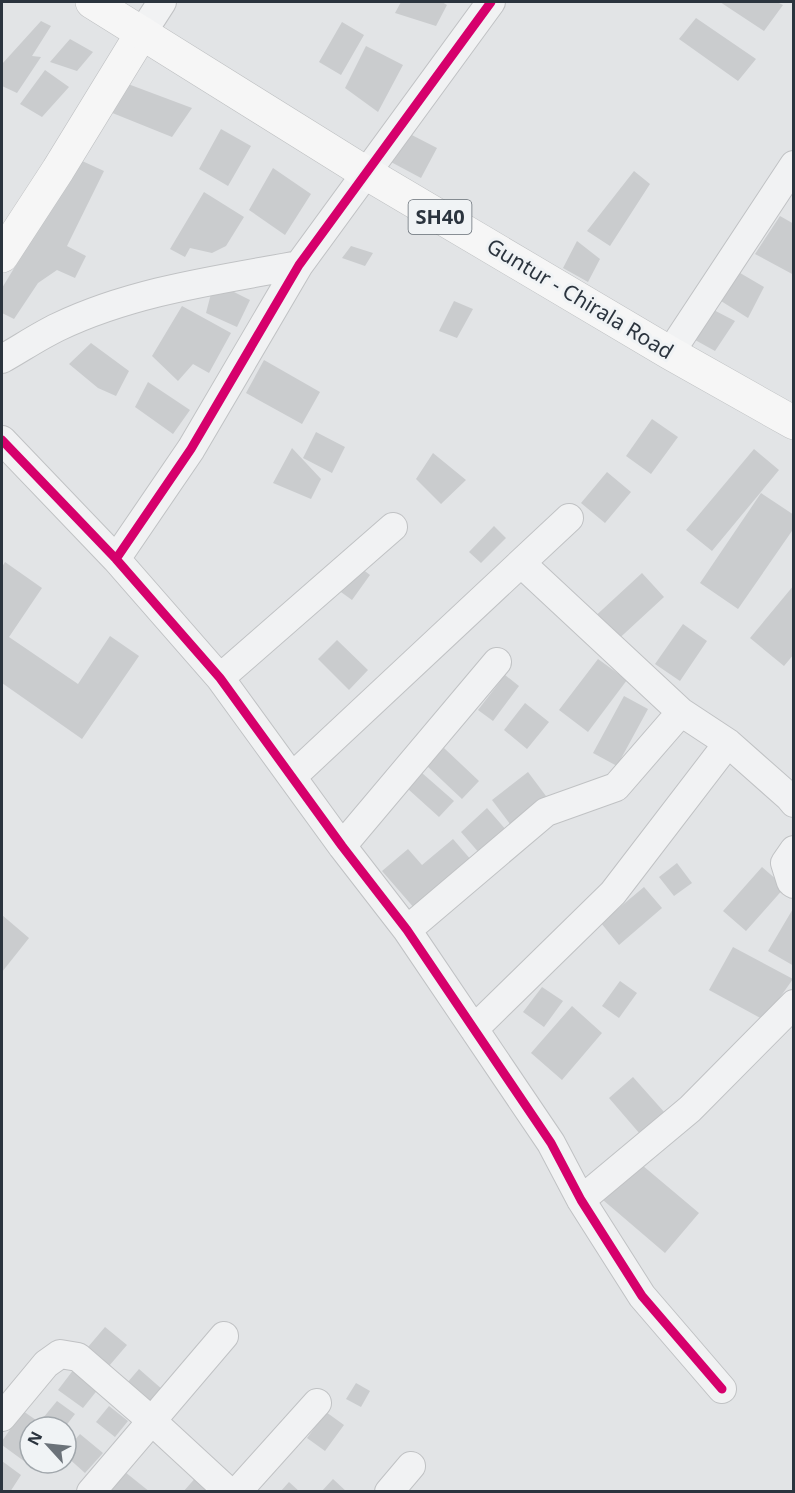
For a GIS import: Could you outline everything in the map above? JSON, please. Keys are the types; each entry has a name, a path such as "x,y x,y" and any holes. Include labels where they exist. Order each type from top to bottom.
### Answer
{"main road":[{"name":"Guntur - Chirala Road","path":"92,2 366,173 670,353 794,423"},
{"path":"2,256 142,33"}],"street":[{"path":"142,33 162,2"},
{"path":"116,559 191,449 299,265 491,2"},
{"path":"670,353 794,165"},
{"path":"2,359 58,327 122,303 186,286 299,265"},
{"path":"2,440 116,559 220,678 342,846 407,930 551,1143 581,1200 642,1296 722,1389"},
{"path":"292,777 569,518"},
{"path":"220,678 393,527"},
{"path":"521,563 681,712 729,743 794,803"},
{"path":"342,846 497,662"},
{"path":"407,930 546,812 616,787 681,712"},
{"path":"474,1029 613,893 729,743"},
{"path":"794,850 784,863 791,882 794,884"},
{"path":"581,1200 690,1109 794,1004"},
{"path":"91,1491 224,1336"},
{"path":"2,1417 46,1364 60,1354 78,1357 229,1491"},
{"path":"237,1491 317,1403"},
{"path":"389,1491 411,1467"}],"building":[{"path":"401,2 442,2 447,5 436,26 395,13"},
{"path":"720,2 777,2 783,5 764,31"},
{"path":"696,18 756,59 738,81 679,39"},
{"path":"41,21 51,26 32,56 41,57 17,93 2,86 2,64"},
{"path":"342,22 364,35 341,75 319,62"},
{"path":"70,39 93,52 77,71 50,62"},
{"path":"366,46 403,65 378,112 345,88"},
{"path":"45,70 69,87 42,117 20,104"},
{"path":"120,81 192,108 172,137 105,110"},
{"path":"221,129 251,146 228,186 199,169"},
{"path":"406,132 437,148 421,178 391,162"},
{"path":"80,160 104,171 67,246 86,256 75,278 57,270 38,283 14,319 2,313 2,288"},
{"path":"273,168 311,194 285,235 249,210"},
{"path":"634,171 650,184 610,246 587,231"},
{"path":"204,192 244,217 226,246 212,253 190,248 185,257 170,249"},
{"path":"780,216 794,224 794,275 755,254"},
{"path":"577,241 600,259 588,282 563,268"},
{"path":"351,246 373,253 365,266 342,258"},
{"path":"735,270 764,287 748,318 721,301"},
{"path":"214,282 250,300 237,327 206,313"},
{"path":"454,301 473,309 457,338 439,331"},
{"path":"182,306 231,333 209,373 193,364 178,381 152,356"},
{"path":"706,306 735,321 715,351 688,336"},
{"path":"91,343 129,371 116,396 98,388 69,364"},
{"path":"264,360 320,392 302,424 246,393"},
{"path":"148,382 190,410 173,434 135,407"},
{"path":"652,419 678,437 651,474 626,456"},
{"path":"316,432 345,447 332,473 303,458"},
{"path":"292,448 321,479 311,499 273,483"},
{"path":"754,449 779,470 712,551 686,530"},
{"path":"433,453 466,480 441,504 416,479"},
{"path":"607,472 631,492 605,523 581,503"},
{"path":"761,493 794,515 794,528 738,609 700,583"},
{"path":"494,526 506,538 481,563 469,552"},
{"path":"5,562 42,588 9,637 78,684 110,636 139,656 82,739 2,683 2,567"},
{"path":"353,562 370,575 352,600 334,587"},
{"path":"642,573 664,597 612,645 590,621"},
{"path":"794,585 794,654 784,666 750,638"},
{"path":"683,624 707,641 680,681 655,664"},
{"path":"337,640 368,670 349,690 318,659"},
{"path":"598,659 627,680 588,732 559,710"},
{"path":"505,675 519,686 493,721 478,710"},
{"path":"624,696 648,709 617,766 593,753"},
{"path":"525,703 549,722 527,749 504,730"},
{"path":"444,748 479,781 462,799 427,766"},
{"path":"528,772 546,796 510,824 492,800"},
{"path":"422,773 454,801 439,817 408,789"},
{"path":"487,808 507,831 480,854 461,832"},
{"path":"453,839 472,861 415,909 382,871 408,849 422,865"},
{"path":"677,863 692,883 674,896 659,877"},
{"path":"762,867 785,887 746,931 723,911"},
{"path":"644,887 662,908 619,945 601,923"},
{"path":"794,907 794,966 768,951"},
{"path":"2,915 29,938 2,972"},
{"path":"733,947 793,979 764,1020 709,990"},
{"path":"620,981 637,993 619,1018 602,1006"},
{"path":"542,987 563,1001 544,1027 523,1012"},
{"path":"572,1006 602,1033 562,1080 531,1053"},
{"path":"633,1077 665,1113 640,1134 609,1098"},
{"path":"636,1160 699,1213 665,1253 603,1200"},
{"path":"105,1327 127,1345 109,1366 88,1347"},
{"path":"74,1369 99,1388 83,1408 58,1390"},
{"path":"139,1369 163,1390 151,1404 127,1383"},
{"path":"356,1383 370,1391 361,1407 346,1399"},
{"path":"57,1401 75,1414 74,1415 45,1415"},
{"path":"109,1406 128,1421 115,1437 96,1422"},
{"path":"326,1412 344,1425 325,1451 307,1438"},
{"path":"18,1418 18,1457 2,1445 2,1441"},
{"path":"80,1434 103,1453 85,1473 78,1467 78,1436"},
{"path":"2,1461 21,1475 10,1492 2,1492"},
{"path":"125,1472 150,1492 110,1492"},
{"path":"198,1475 216,1492 183,1492"},
{"path":"333,1479 347,1492 321,1492"},
{"path":"289,1482 300,1492 280,1492"}],"cycle path":[{"path":"116,559 191,449 299,265 491,2"},
{"path":"2,440 116,559 220,678 342,846 407,930 551,1143 581,1200 642,1296 722,1389"}]}
